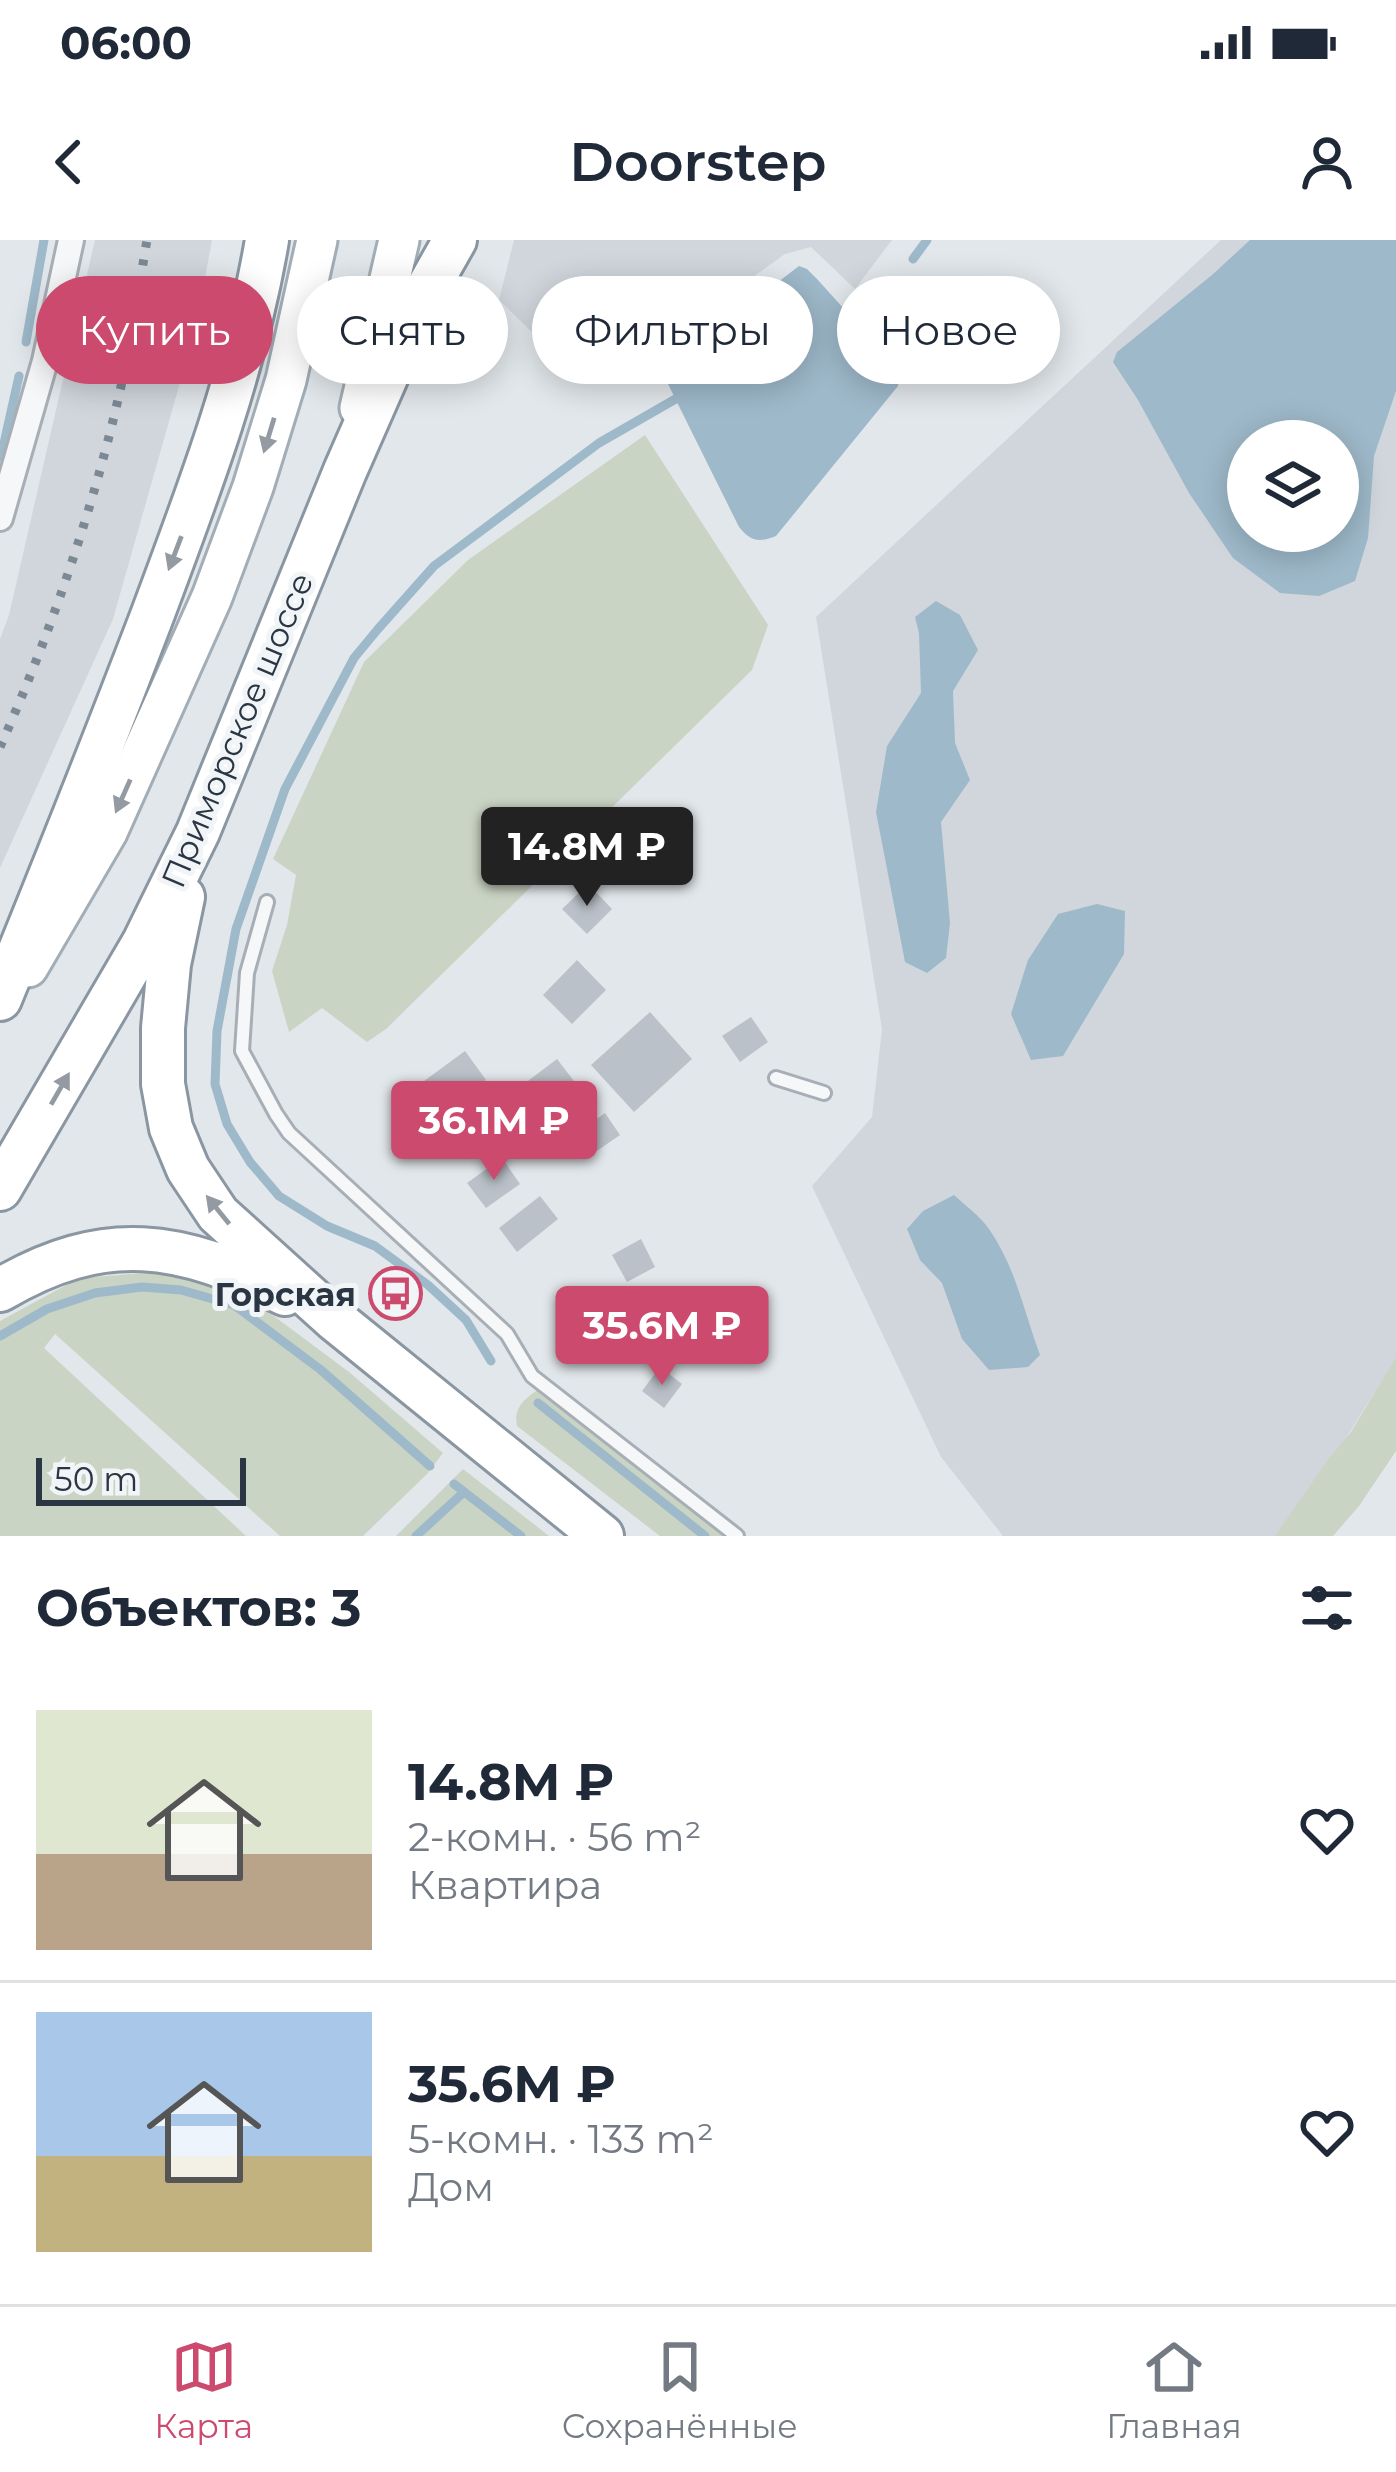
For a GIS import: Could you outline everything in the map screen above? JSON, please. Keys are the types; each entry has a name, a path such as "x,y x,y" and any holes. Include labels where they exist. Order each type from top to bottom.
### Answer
{"highway":[{"path":"0,999 206,473 237,371 267,240"},
{"path":"345,471 418,307 455,240"},
{"name":"Приморское шоссе","path":"0,1189 144,942 198,832 345,471"},
{"path":"198,832 169,964 163,1028 163,1084 171,1128 188,1169 218,1214 334,1319 602,1536"},
{"path":"0,1290 66,1260 117,1248 174,1251 224,1265 334,1319"}],"main road":[{"path":"0,1014 107,832 212,597 286,380 317,240"},
{"name":"Приморское шоссе","path":"345,471 399,240"}],"street":[{"path":"1,515 45,361 71,240"}],"lane":[{"path":"267,902 247,973 242,1051 289,1133 507,1334 532,1376 737,1536"},
{"path":"776,1078 824,1093"}],"shaded area":[{"path":"95,240 212,240 205,276 87,276"},
{"path":"514,240 892,240 865,276 841,276 811,247 785,254 754,276 532,276 532,332 508,309 505,276"},
{"path":"1221,240 1396,240 1396,1358 1285,1536 1003,1536 941,1457 812,1186 872,1117 882,1029 816,617"},
{"path":"62,384 180,384 113,619 0,868 0,639"}],"green space":[{"path":"645,435 768,625 752,670 386,1029 367,1042 322,1008 289,1032 272,971 296,875 273,859 364,662 468,560"},
{"path":"158,1272 207,1280 259,1305 349,1372 443,1453 363,1536 280,1536 55,1334 44,1348 246,1536 0,1536 0,1321 79,1278"},
{"path":"1396,1357 1396,1451 1359,1506 1333,1536 1275,1536 1351,1432"},
{"path":"542,1387 727,1536 660,1536 517,1426 519,1408"},
{"path":"463,1469 549,1536 396,1536"}],"water":[{"path":"1250,240 1396,240 1396,391 1374,456 1368,538 1355,581 1319,596 1280,593 1229,552 1359,552 1359,420 1227,420 1227,549 1113,362 1117,352"},
{"path":"799,266 807,269 837,301 837,384 898,386 776,536 765,540 739,527 668,384 813,384 813,276 786,276"},
{"path":"936,601 960,615 978,650 953,691 955,743 970,780 941,822 950,923 946,958 927,973 905,962 876,812 887,746 921,693 915,617"},
{"path":"1097,904 1125,911 1124,954 1063,1056 1031,1060 1011,1014 1028,960 1058,914"},
{"path":"954,1195 985,1224 1006,1259 1040,1355 1028,1367 989,1370 962,1339 942,1283 920,1260 907,1229 923,1211"}],"building":[{"path":"588,884 612,909 587,934 562,909"},
{"path":"577,960 606,990 572,1024 543,995"},
{"path":"650,1012 692,1059 634,1112 591,1065"},
{"path":"751,1017 768,1042 740,1062 722,1036"},
{"path":"465,1051 486,1080 440,1112 420,1084"},
{"path":"557,1059 580,1089 506,1145 483,1115"},
{"path":"605,1113 620,1135 585,1159 570,1138"},
{"path":"502,1158 520,1184 486,1208 467,1183"},
{"path":"540,1196 558,1219 517,1252 499,1228"},
{"path":"641,1239 655,1267 627,1282 612,1255"},
{"path":"660,1367 682,1384 664,1408 642,1391"}],"waterway":[{"path":"26,342 44,240"},
{"path":"913,259 927,240"},
{"path":"1,457 19,376"},
{"path":"491,1361 466,1320 428,1285 375,1246 327,1226 279,1196 250,1162 227,1124 215,1084 217,1031 236,929 285,789 354,658 378,629 434,566 599,443 686,393"},
{"path":"0,1336 47,1309 95,1293 142,1287 181,1290 234,1305 321,1370 430,1466"},
{"path":"538,1403 705,1536"},
{"path":"454,1484 521,1536"},
{"path":"416,1536 464,1492"}],"railway":[{"path":"0,747 54,612 100,470 127,360 147,240"}],"place":[{"name":"Горская","path":"395,1294"}]}
